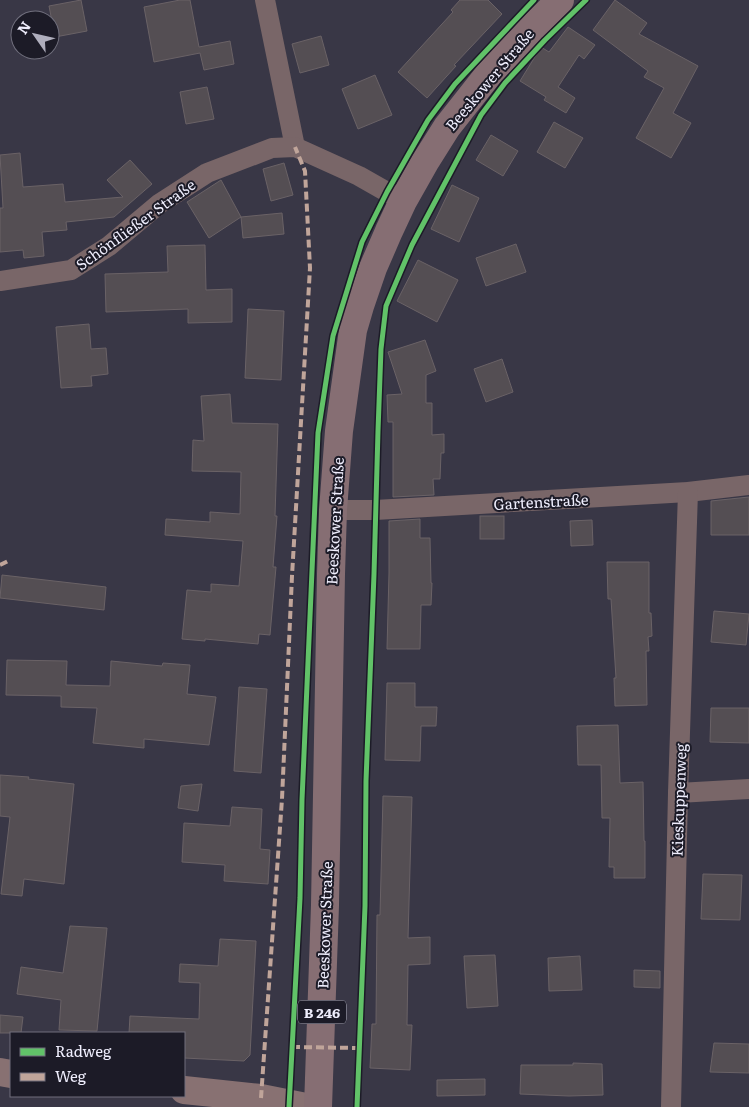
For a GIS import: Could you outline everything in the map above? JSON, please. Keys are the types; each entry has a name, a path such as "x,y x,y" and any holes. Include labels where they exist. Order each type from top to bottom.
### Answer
{"main road":[{"name":"Beeskower Straße","path":"318,1107 326,896 333,510 340,432 353,330 373,268 403,201 425,162 447,127 488,75 560,0"},
{"path":"185,1090 261,1098 306,1107"}],"street":[{"path":"265,0 295,147"},
{"name":"Schönfließer Straße","path":"0,281 71,270 109,246 158,204 207,173 272,148 295,147 359,176 403,201"},
{"name":"Gartenstraße","path":"333,510 375,510 688,492 749,485"},
{"name":"Kieskuppenweg","path":"671,1107 678,793 688,492"},
{"path":"678,793 749,789"}],"building":[{"path":"81,0 87,31 60,36 60,10 50,10 49,6"},
{"path":"180,0 190,0 199,47 230,41 234,64 204,70 200,53 154,62 144,7"},
{"path":"460,0 488,0 502,14 454,65 456,66 427,98 398,72 453,12 451,10"},
{"path":"615,0 647,23 639,34 698,66 673,113 691,123 671,158 636,138 664,88 644,77 648,71 593,30"},
{"path":"568,27 595,45 584,59 579,55 558,87 575,98 566,113 544,100 546,97 520,81 541,47 549,52"},
{"path":"321,36 329,65 300,73 292,44"},
{"path":"375,75 392,115 358,129 342,89"},
{"path":"207,87 214,119 186,124 180,92"},
{"path":"554,122 583,138 565,168 537,152"},
{"path":"491,135 518,151 503,176 476,160"},
{"path":"20,153 23,187 63,184 65,202 123,197 107,180 130,160 152,184 114,217 66,222 67,230 42,232 44,256 24,258 23,250 0,252 0,208 3,208 0,155"},
{"path":"284,163 293,195 271,201 263,169"},
{"path":"221,180 241,217 209,238 187,202"},
{"path":"452,185 479,198 459,242 431,229"},
{"path":"282,213 284,234 243,238 241,217"},
{"path":"516,244 526,272 486,286 476,258"},
{"path":"205,245 206,290 232,289 232,322 188,323 188,309 106,312 105,274 168,272 167,246"},
{"path":"418,260 458,280 437,322 397,301"},
{"path":"248,309 284,311 281,380 245,378"},
{"path":"89,324 91,349 106,348 108,374 91,376 92,386 61,388 56,327"},
{"path":"425,340 436,371 426,375 426,403 432,403 432,435 444,434 444,453 441,453 440,479 433,479 434,495 393,497 393,422 388,422 387,395 402,394 388,352"},
{"path":"502,359 513,392 486,402 474,369"},
{"path":"230,394 232,423 278,424 275,516 277,516 273,567 276,567 270,635 259,634 258,644 205,639 205,641 182,639 187,590 211,592 211,584 239,586 243,541 165,535 166,519 210,522 210,512 240,514 241,472 192,471 193,440 204,441 201,396"},
{"path":"749,497 749,535 711,535 711,501"},
{"path":"480,516 504,516 504,539 480,539"},
{"path":"420,519 420,538 430,538 432,583 431,605 421,605 420,649 387,649 389,521"},
{"path":"592,520 593,545 571,546 570,521"},
{"path":"607,562 649,562 649,613 651,613 652,636 648,637 649,651 646,651 647,705 615,706 614,678 616,678 611,599 608,599"},
{"path":"2,575 106,587 104,610 0,598"},
{"path":"714,611 749,614 746,645 711,642"},
{"path":"7,660 67,661 66,685 110,686 111,661 162,666 163,663 190,665 187,694 216,697 209,745 144,739 144,748 93,743 97,708 61,707 61,696 6,695"},
{"path":"387,683 415,683 415,707 437,707 436,726 421,726 420,761 385,760"},
{"path":"239,687 267,689 261,773 234,771"},
{"path":"711,708 749,708 749,743 710,742"},
{"path":"618,725 620,783 643,782 645,878 614,878 614,867 609,867 610,818 602,818 601,765 578,765 577,726"},
{"path":"0,775 29,777 28,779 74,784 64,884 24,879 22,896 1,894 10,817 0,816"},
{"path":"202,784 198,811 178,808 181,786"},
{"path":"383,796 412,797 408,938 430,937 430,964 408,965 407,1025 412,1025 410,1070 370,1068 372,1024 376,1024 377,915 380,915"},
{"path":"232,807 262,809 260,849 270,850 268,884 224,881 225,865 182,862 184,823 230,826"},
{"path":"703,874 742,875 740,920 701,919"},
{"path":"70,926 107,928 97,1031 59,1030 61,1000 17,994 21,967 63,973"},
{"path":"220,939 256,941 250,1055 244,1061 185,1058 185,1032 129,1032 130,1016 199,1019 200,983 179,982 180,964 218,966"},
{"path":"495,955 498,1006 467,1008 464,956"},
{"path":"580,956 582,990 549,991 548,958"},
{"path":"634,970 660,971 660,988 634,987"},
{"path":"0,1015 23,1017 21,1032 0,1033"},
{"path":"714,1043 749,1044 749,1073 710,1072"},
{"path":"573,1063 602,1064 603,1095 520,1094 521,1065 573,1065"},
{"path":"485,1079 485,1095 437,1096 437,1080"}],"marked path":[{"path":"261,1098 282,799 292,576 310,268 305,171 295,147"},
{"path":"0,565 8,561"},
{"path":"292,1047 360,1048"}],"cycle path":[{"path":"289,1107 300,898 302,800 318,433 333,336 362,242 387,192 428,120 455,84 534,0"},
{"path":"357,1107 365,906 366,781 378,431 381,349 386,306 412,245 481,115 505,83 586,0"}]}
